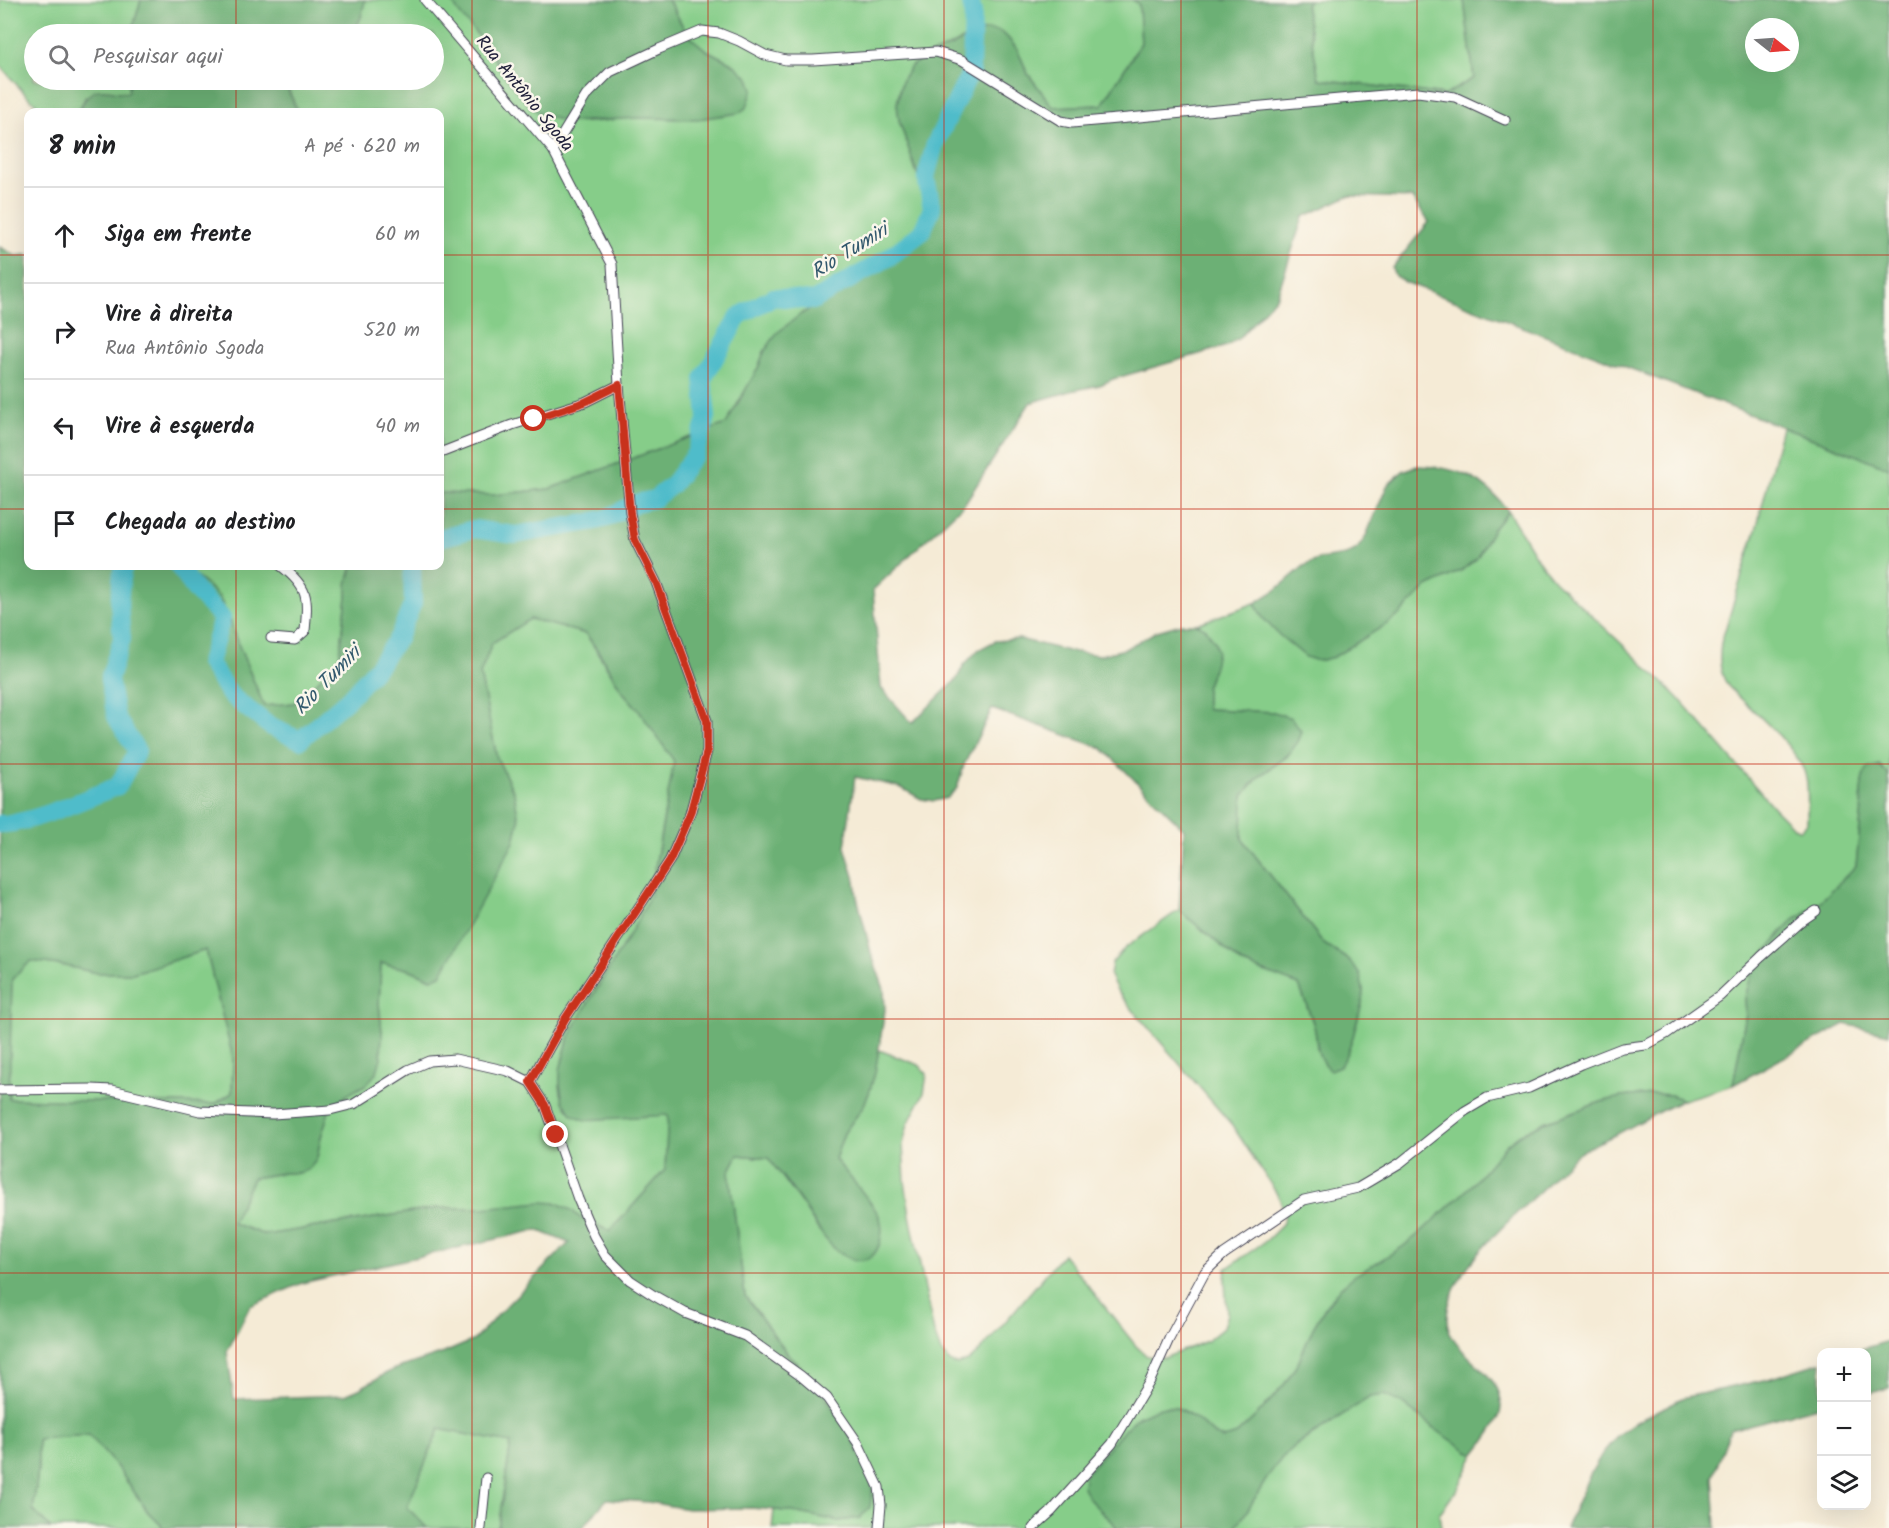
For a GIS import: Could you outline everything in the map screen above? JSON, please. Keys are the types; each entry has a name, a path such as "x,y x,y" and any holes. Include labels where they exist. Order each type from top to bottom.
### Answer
{"street":[{"name":"Rua Antônio Sgoda","path":"425,0 553,150 612,264 619,385 630,513 635,540 656,582 707,721 707,751 690,814 670,860 565,1019 530,1082"},
{"path":"553,150 586,96 610,72 702,31 719,33 765,55 786,60 936,52 962,60 1060,121 1072,123 1418,92 1455,98 1505,120"},
{"path":"444,451 512,425 585,402 619,385"},
{"path":"271,638 295,640 305,632 306,592 286,570"},
{"path":"1033,1528 1051,1512 1112,1444 1150,1381 1169,1339 1205,1272 1224,1254 1304,1200 1358,1188 1400,1163 1465,1111 1487,1098 1529,1088 1581,1064 1622,1048 1646,1045 1666,1034 1720,996 1795,927 1816,911"},
{"path":"0,1090 112,1090 200,1111 273,1114 330,1110 354,1104 408,1070 429,1061 455,1059 508,1071 530,1082 545,1105 594,1236 606,1255 630,1280 685,1313 745,1336 801,1376 827,1398 858,1443 879,1487 881,1505 879,1528"},
{"path":"481,1528 486,1478"}],"green space":[{"path":"0,0 141,0 134,24 24,24 24,90 129,90 129,93 86,96 80,108 42,108 23,92 0,65"},
{"path":"141,0 365,0 358,24 134,24"},
{"path":"365,0 451,0 518,93 540,112 555,119 572,122 642,118 682,119 732,63 706,50 689,36 668,0 1133,0 1139,5 1141,43 1102,105 1053,107 1028,74 1017,49 1007,37 976,33 912,65 902,80 897,104 899,120 928,206 912,245 801,314 764,352 758,368 726,424 549,489 494,495 444,493 444,357 446,355 444,332 444,108 296,108 288,90 444,90 444,24 358,24"},
{"path":"451,0 668,0 685,30 694,40 706,50 732,63 749,78 753,89 747,107 739,113 698,119 637,118 572,122 556,119 532,108 514,88"},
{"path":"1133,0 1309,0 1305,4 1319,79 1445,95 1474,78 1464,0 1889,0 1889,468 1405,282 1395,276 1392,268 1429,222 1412,198 1348,196 1303,217 1277,296 1239,338 1227,346 1113,379 1100,385 1030,403 965,503 873,590 881,688 912,723 956,680 964,665 978,650 995,641 1019,639 1068,651 1100,655 1125,649 1157,631 1181,624 1197,624 1206,629 1215,642 1217,651 1206,688 1206,709 1274,712 1291,718 1301,731 1289,753 1259,777 1243,796 1242,839 1324,944 1350,961 1360,975 1363,989 1362,1003 1353,1037 1340,1066 1330,1070 1321,1060 1314,1026 1299,985 1243,964 1179,910 1184,829 1102,748 992,709 964,765 957,788 947,798 934,801 921,799 900,787 855,777 845,847 855,880 871,953 884,989 885,1010 875,1073 869,1093 863,1107 844,1133 835,1159 867,1197 880,1218 882,1234 877,1249 871,1257 861,1260 851,1259 832,1246 768,1158 738,1155 729,1172 745,1296 787,1353 822,1392 848,1431 872,1480 870,1507 860,1518 839,1521 788,1511 751,1508 688,1509 648,1502 607,1499 582,1528 498,1528 511,1443 439,1429 407,1507 427,1528 164,1528 148,1512 117,1467 89,1435 38,1439 38,1470 33,1510 50,1528 0,1528 0,247 16,256 24,255 24,570 186,570 219,597 264,706 294,703 339,661 347,584 351,570 444,570 444,493 494,495 549,489 726,424 758,368 764,352 777,333 801,314 912,245 928,206 899,120 897,104 902,80 912,65 976,33 987,30 999,31 1017,49 1028,74 1053,107 1102,105 1141,43 1139,5","holes":["530,619 586,634 622,691 637,708 674,761 650,896 568,1040 560,1070 560,1085 563,1102 573,1115 585,1120 668,1115 665,1170 610,1231 582,1219 557,1203 541,1202 482,1208 439,1208 265,1235 232,1223 253,1178 308,1170 317,1158 330,1108 367,1084 377,1072 381,1058 382,1032 379,1004 381,963 411,970 432,979 441,975 514,842 519,820 514,793 497,758 480,674 492,643","206,950 233,1058 232,1093 215,1104 9,1099 12,979 31,961 97,973 133,973","537,1230 569,1243 474,1340 444,1353 392,1370 345,1395 234,1399 227,1352 250,1306 302,1283"]},
{"path":"1309,0 1464,0 1474,79 1445,95 1319,79 1305,4"},
{"path":"98,90 128,93 128,90 288,90 296,108 80,108 88,96"},
{"path":"1782,427 1889,468 1889,775 1879,765 1861,791 1862,808 1856,866 1819,903 1794,920 1761,958 1745,998 1746,1014 1733,1085 1683,1100 1671,1095 1652,1094 1621,1097 1545,1122 1519,1135 1506,1145 1470,1187 1420,1233 1341,1287 1313,1328 1298,1363 1284,1385 1237,1434 1223,1439 1181,1409 1160,1407 1090,1500 1118,1528 772,1528 774,1510 839,1521 860,1518 807,1374 787,1353 745,1296 729,1172 738,1155 769,1158 819,1231 867,1199 835,1159 844,1133 863,1107 869,1093 879,1050 919,1065 927,1074 924,1093 908,1124 903,1144 905,1181 934,1333 941,1352 951,1363 958,1365 968,1361 981,1350 1063,1254 1136,1346 1147,1356 1164,1358 1207,1341 1223,1328 1227,1314 1226,1269 1267,1240 1282,1225 1285,1215 1279,1197 1232,1125 1118,992 1110,976 1112,963 1125,948 1179,910 1243,964 1299,985 1315,1028 1317,1048 1347,1053 1362,1003 1363,989 1350,961 1324,944 1242,839 1242,796 1259,777 1288,756 1274,712 1206,709 1206,688 1214,666 1206,629 1197,624 1255,603 1263,618 1365,637 1400,614 1427,587 1462,570 1477,558 1493,529 1508,511 1538,560 1554,580 1677,696 1774,808 1792,826 1800,830 1807,823 1808,800 1806,777 1802,765 1773,729 1728,686 1721,670 1720,660 1721,643 1756,530"},
{"path":"1417,466 1445,469 1469,476 1490,490 1508,511 1493,529 1477,558 1462,570 1427,587 1387,624 1334,657 1318,661 1306,657 1278,634 1263,618 1255,603 1276,590 1304,566 1320,559 1346,555 1357,549 1365,538 1387,486 1403,471"},
{"path":"185,570 351,570 347,584 339,661 294,703 264,706 230,619"},
{"path":"530,618 586,634 622,691 675,760 650,895 626,943 577,1023 565,1050 560,1076 564,1102 573,1115 600,1119 668,1114 665,1170 610,1231 582,1219 482,1208 439,1208 265,1235 232,1223 253,1178 298,1173 317,1158 328,1111 334,1103 367,1084 382,1032 379,1004 381,963 411,970 431,979 441,975 514,793 497,758 480,674 492,643"},
{"path":"1879,765 1889,775 1889,1034 1845,1024 1733,1085 1746,1014 1745,998 1752,972 1782,932 1794,920 1819,903 1856,866 1863,776 1868,768"},
{"path":"206,950 233,1058 232,1093 215,1104 8,1099 12,979 31,961 97,973 133,973"},
{"path":"1671,1095 1683,1100 1588,1148 1573,1158 1497,1232 1458,1283 1450,1301 1447,1318 1450,1332 1457,1344 1489,1376 1497,1388 1501,1401 1497,1422 1474,1455 1400,1402 1384,1395 1370,1397 1297,1444 1269,1475 1234,1528 1118,1528 1090,1500 1083,1487 1084,1476 1138,1417 1160,1407 1175,1407 1195,1418 1222,1439 1237,1434 1284,1385 1298,1363 1313,1328 1341,1287 1420,1233 1470,1187 1506,1145 1519,1135 1545,1122 1601,1102 1621,1097"},
{"path":"1889,1341 1889,1388 1871,1393 1871,1348 1865,1348"},
{"path":"1817,1363 1817,1407 1730,1430 1713,1477 1716,1528 1566,1528 1589,1476 1602,1454 1616,1437 1636,1422 1682,1398 1768,1379"},
{"path":"1384,1395 1400,1402 1474,1455 1458,1488 1439,1514 1441,1528 1234,1528 1274,1466 1286,1453 1358,1402 1372,1396"},
{"path":"439,1429 511,1443 498,1528 427,1528 407,1508"},
{"path":"90,1435 117,1467 148,1512 164,1528 50,1528 33,1510 38,1470 38,1438"}],"waterway":[{"name":"Rio Tumiri","path":"444,537 474,529 515,535 591,522 607,518 636,503 654,499 672,485 695,454 707,417 703,379 739,316 773,297 813,301 888,258 922,232 932,208 926,177 935,144 971,71 973,12 970,0"},
{"name":"Rio Tumiri","path":"0,824 27,820 118,786 137,751 116,717 109,679 122,639 119,604 122,570"},
{"name":"Rio Tumiri","path":"181,570 196,591 222,618 209,663 230,695 271,727 300,740 348,699 378,666 398,638 413,603 412,570"}],"route":[{"path":"534,419 585,402 619,385 630,513 635,540 656,582 707,721 707,751 690,814 670,860 565,1019 530,1082 545,1105 556,1135"}]}
